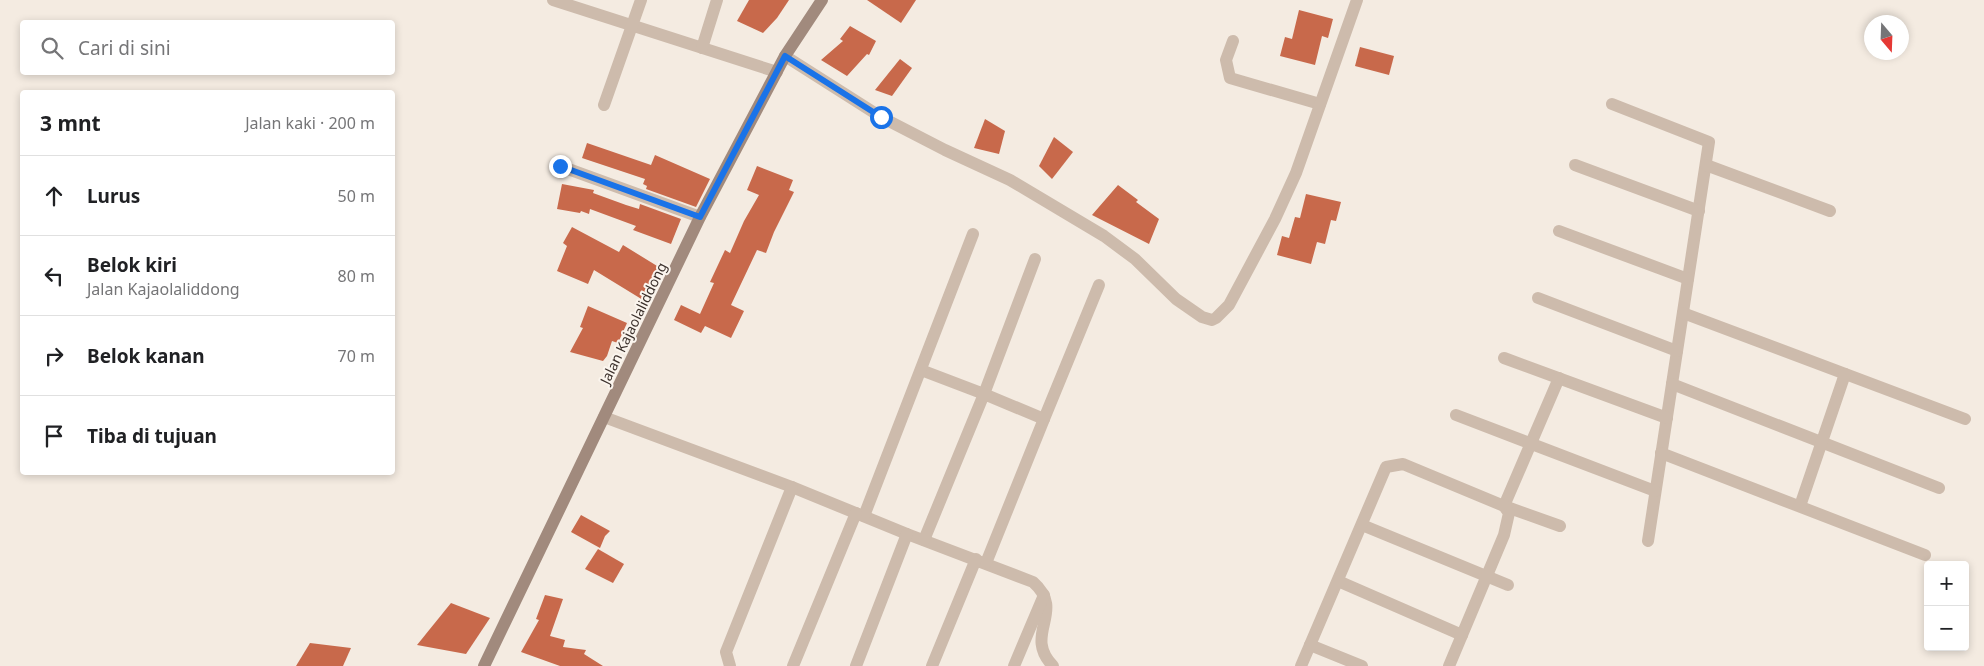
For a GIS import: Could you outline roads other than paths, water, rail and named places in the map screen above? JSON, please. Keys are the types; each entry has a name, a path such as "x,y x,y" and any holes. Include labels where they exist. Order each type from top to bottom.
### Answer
{"street":[{"path":"553,0 571,3 777,72"},
{"path":"604,105 641,0"},
{"path":"702,48 717,0"},
{"name":"Jalan Kajaolaliddong","path":"484,666 649,327 700,217 785,56 822,0"},
{"path":"785,56 881,117 945,150 1010,180 1104,236 1135,259 1176,299 1202,317 1212,320 1229,306 1276,219 1296,173 1357,0"},
{"path":"1233,41 1226,60 1230,78 1320,104"},
{"path":"1612,104 1709,142 1648,541"},
{"path":"1706,164 1830,211"},
{"path":"1575,165 1699,211"},
{"path":"560,166 700,217"},
{"path":"1559,231 1688,279"},
{"path":"793,666 860,515 920,370 973,234"},
{"path":"924,540 984,394 1035,259"},
{"path":"932,666 1044,419 1099,285"},
{"path":"1538,298 1677,351"},
{"path":"1683,313 1965,419"},
{"path":"1504,358 1667,418"},
{"path":"920,370 1044,419"},
{"path":"1800,506 1845,374"},
{"path":"1504,506 1559,378"},
{"path":"1672,384 1939,488"},
{"path":"1456,415 1655,491"},
{"path":"604,417 792,487 907,534 1033,582 1042,590 1046,610 1041,639 1042,653 1054,666"},
{"path":"1661,453 1924,555"},
{"path":"1301,666 1386,467 1403,464 1504,506 1560,526"},
{"path":"730,666 726,652 792,487"},
{"path":"1450,666 1504,535 1509,514 1504,506"},
{"path":"1362,525 1508,585"},
{"path":"856,666 907,534"},
{"path":"1338,581 1462,635"},
{"path":"1014,666 1044,595"},
{"path":"1310,645 1362,666"}]}
